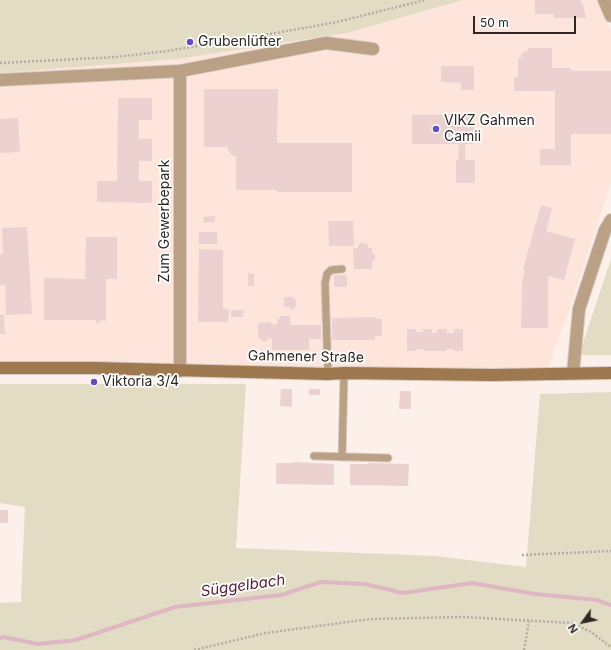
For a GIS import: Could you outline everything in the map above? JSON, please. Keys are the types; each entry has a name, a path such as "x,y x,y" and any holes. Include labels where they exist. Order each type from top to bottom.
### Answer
{"main road":[{"name":"Gahmener Straße","path":"0,368 94,368 328,374 492,375 611,373"}],"street":[{"path":"604,0 611,16"},
{"path":"0,80 180,71 326,43 373,48"},
{"name":"Zum Gewerbepark","path":"180,71 180,371"},
{"path":"573,373 579,309 605,230 611,220"}],"lane":[{"path":"328,374 325,282 327,274 331,270 342,269"},
{"path":"342,457 344,373"},
{"path":"314,456 388,458"}],"path":[{"path":"0,63 116,57 167,51 337,22 424,0"},
{"path":"522,555 611,551"},
{"path":"194,650 266,633 370,619 464,617 572,623 591,632 611,647"},
{"path":"524,650 529,621"}],"shaded area":[{"path":"0,0 463,0 347,33 178,59 0,73"},
{"path":"463,0 600,0 611,30 611,183 570,308 547,370 0,365 0,73 178,59 347,33"},
{"path":"611,259 611,355 579,355"},
{"path":"0,384 246,384 236,548 435,556 526,567 540,394 611,392 611,650 0,650 0,603 21,602 25,507 0,503"}],"building":[{"path":"535,0 580,0 583,5 586,18 554,18 554,14 535,14"},
{"path":"528,48 552,48 552,68 571,68 571,71 611,71 611,134 571,134 571,165 540,165 540,149 555,149 555,91 514,91 514,77 518,77 518,58 521,58 521,54 525,51 528,51"},
{"path":"441,66 474,66 474,90 461,90 461,83 441,82"},
{"path":"204,89 278,89 277,143 352,143 352,192 277,192 277,190 236,190 236,156 233,156 228,150 228,147 204,147"},
{"path":"118,98 152,98 152,120 139,120 139,139 152,139 152,161 139,161 139,181 152,181 152,203 97,202 97,181 117,181"},
{"path":"412,115 474,115 474,144 465,144 465,160 475,160 475,183 456,183 456,160 458,160 459,144 412,144"},
{"path":"18,118 20,152 0,153 0,119"},
{"path":"541,205 552,208 546,231 575,239 564,280 549,276 548,328 521,328 522,281 525,270 523,269"},
{"path":"215,216 215,222 204,223 203,217"},
{"path":"328,221 353,221 354,246 329,246"},
{"path":"27,227 32,314 6,315 5,285 0,285 0,254 3,254 2,228"},
{"path":"199,232 217,232 217,244 199,244"},
{"path":"86,237 117,237 117,279 106,279 106,321 100,320 100,323 96,323 96,320 44,320 44,278 85,279"},
{"path":"360,243 365,243 368,245 368,248 372,248 372,253 375,255 375,260 372,261 372,269 354,269 353,248 358,248"},
{"path":"199,249 223,250 223,309 229,309 228,322 198,322"},
{"path":"248,273 254,274 254,286 248,286"},
{"path":"334,275 347,275 347,287 334,287"},
{"path":"284,297 293,297 296,301 296,306 293,309 290,309 291,307 284,307"},
{"path":"231,310 244,310 243,317 231,317"},
{"path":"0,315 4,315 5,334 0,334"},
{"path":"280,316 290,316 290,325 321,325 321,339 309,339 309,350 272,350 272,339 268,338 267,341 261,341 260,338 258,338 258,323 271,322 271,324 277,325 277,319 280,319"},
{"path":"375,317 375,319 382,319 382,336 375,336 375,340 332,340 332,318"},
{"path":"407,329 416,329 416,332 423,332 423,329 432,329 432,333 437,333 437,329 447,329 447,333 454,333 454,329 463,329 463,351 453,351 454,349 447,349 447,351 423,351 423,349 416,349 416,351 407,351"},
{"path":"281,389 292,389 292,407 280,406"},
{"path":"309,389 320,389 320,395 309,395"},
{"path":"400,391 411,391 411,409 399,409"},
{"path":"293,462 334,464 334,485 276,484 276,463"},
{"path":"350,464 409,464 408,486 350,485"},
{"path":"0,510 8,510 8,523 0,523"}],"waterway":[{"name":"Süggelbach","path":"0,638 3,637 38,644 76,640 175,607 281,595 321,582 365,584 403,593 472,583 535,594 597,600 611,605"}],"place":[{"name":"Grubenlüfter","path":"190,42"},
{"name":"VIKZ Gahmen Camii","path":"436,129"},
{"name":"Viktoria 3/4","path":"94,382"}]}
